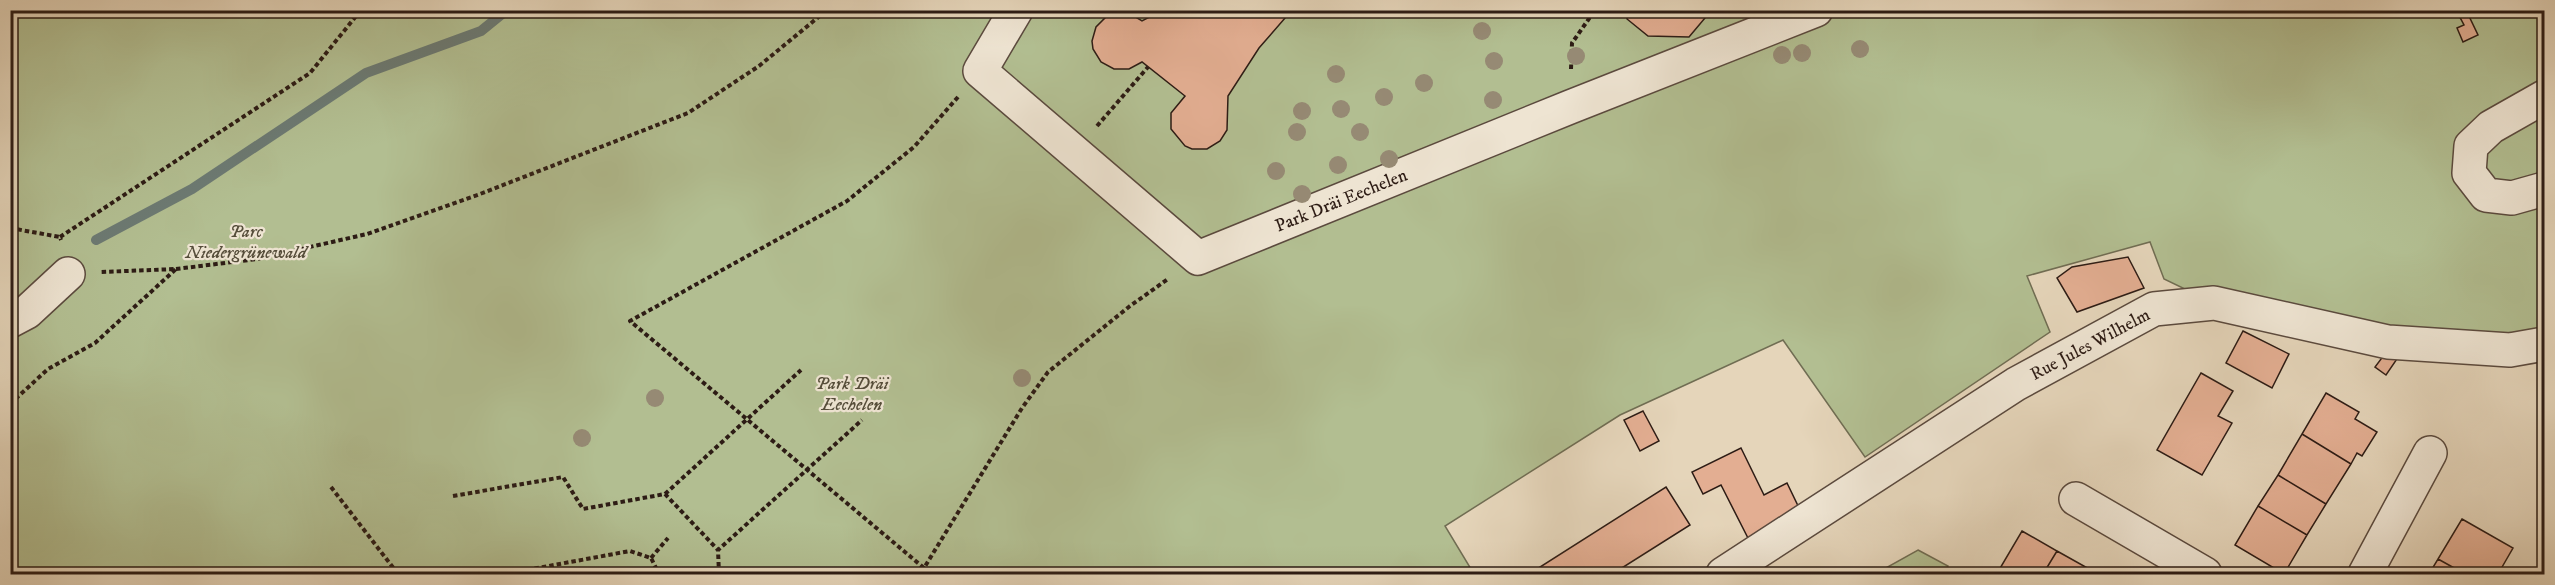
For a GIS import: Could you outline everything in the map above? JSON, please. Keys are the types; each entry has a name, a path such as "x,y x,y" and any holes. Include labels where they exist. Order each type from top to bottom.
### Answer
{"street":[{"path":"1016,10 980,71 1198,258"},
{"name":"Park Dräi Eechelen","path":"1198,258 1816,10"},
{"path":"2544,97 2491,127 2471,146 2469,174 2486,195 2512,198 2544,189"},
{"path":"10,321 27,312 68,274"},
{"name":"Rue Jules Wilhelm","path":"1723,574 2016,384 2154,309 2214,303 2388,342 2510,350 2544,344"},
{"path":"2365,574 2430,453"},
{"path":"2076,499 2205,574"}],"path":[{"path":"60,237 310,73 362,10"},
{"path":"68,274 176,269 257,259 367,234 480,194 688,113 759,66 827,10"},
{"path":"1570,107 1572,43 1595,10"},
{"path":"1101,121 1148,67"},
{"path":"980,71 914,147 847,201 630,321 924,568 1022,408 1048,372 1130,306 1198,258"},
{"path":"10,404 48,369 95,343 176,269"},
{"path":"453,496 563,477 583,509 665,494 801,370"},
{"path":"718,550 862,420"},
{"path":"331,487 398,574"},
{"path":"665,494 718,550 719,574"},
{"path":"651,558 668,538"},
{"path":"505,574 630,551 651,558 659,574"}],"green space":[{"name":"Parc Niedergrünewald","path":"11,11 2544,11 2544,344 2510,350 2214,303 2164,279 2150,242 2027,276 2050,332 1865,457 1783,340 1620,415 1445,526 1474,574 11,574 10,321 26,312 11,287"},
{"path":"1918,550 1948,566 1943,574 1875,574"}],"building":[{"path":"1163,10 1292,10 1259,48 1228,96 1227,130 1220,141 1207,149 1192,149 1185,146 1171,129 1171,113 1185,96 1142,62 1129,69 1114,69 1101,62 1093,49 1092,41 1096,27 1107,16 1114,13 1129,13 1142,21"},
{"path":"1627,10 1705,10 1705,18 1689,37 1648,36 1627,19"},
{"path":"2456,10 2466,10 2478,35 2463,42 2457,28 2464,25"},
{"path":"2128,257 2144,288 2077,312 2057,278 2072,267"},
{"path":"2243,331 2289,354 2272,388 2226,363"},
{"path":"2384,355 2399,356 2386,375 2375,367"},
{"path":"2201,373 2233,391 2218,416 2232,423 2202,475 2157,450"},
{"path":"2326,393 2359,412 2355,419 2377,432 2362,456 2357,453 2351,464 2302,434"},
{"path":"1643,411 1659,441 1640,451 1624,420"},
{"path":"2302,434 2351,464 2326,504 2278,475"},
{"path":"1741,448 1764,495 1787,483 1802,514 1749,540 1721,485 1703,494 1692,472"},
{"path":"2278,475 2326,504 2307,535 2258,506"},
{"path":"1666,487 1690,525 1617,571 1619,574 1529,574"},
{"path":"2258,506 2307,535 2284,574 2235,545"},
{"path":"2462,519 2513,548 2498,574 2465,574 2438,559"},
{"path":"2022,531 2057,551 2043,574 2007,574 1999,570"},
{"path":"2057,551 2091,570 2088,574 2043,574"},
{"path":"2438,559 2465,574 2429,574"}],"waterway":[{"path":"96,240 192,189 366,73 481,31 507,10"}]}
